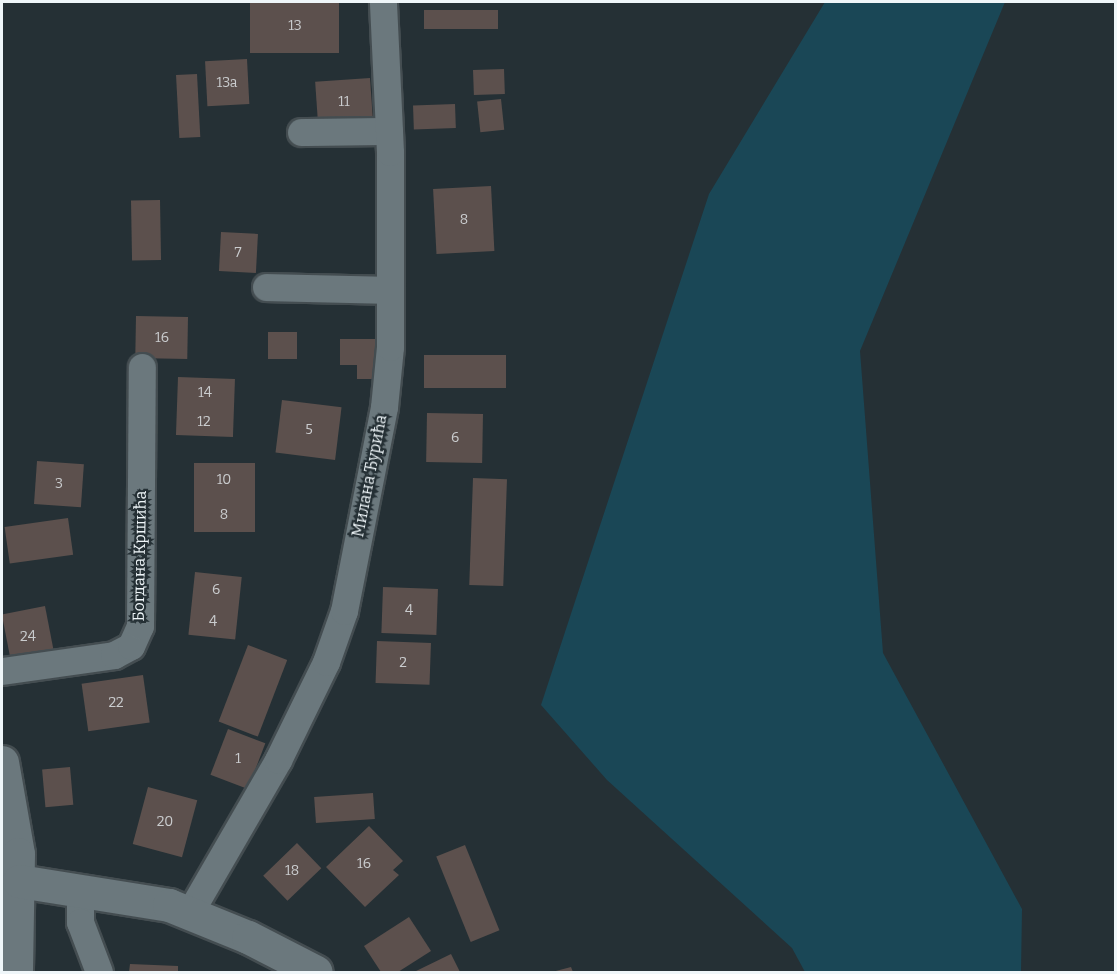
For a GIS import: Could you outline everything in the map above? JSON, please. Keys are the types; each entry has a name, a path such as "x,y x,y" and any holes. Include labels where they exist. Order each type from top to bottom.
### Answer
{"street":[{"name":"Милана Ђурића","path":"190,912 278,760 326,662 344,611 384,407 390,290 389,131 383,2"},
{"path":"301,132 389,131"},
{"path":"266,287 390,290"},
{"name":"Богдана Кршића","path":"2,671 114,655 130,646 140,626 142,367"},
{"path":"2,762 13,863 15,972"},
{"path":"13,863 80,889 190,912 316,972"},
{"path":"80,889 80,922 99,972"}],"shaded area":[{"path":"825,2 1005,2 860,351 883,653 1022,909 1021,972 805,972 792,948 607,780 541,705 709,194"}],"building":[{"path":"250,2 339,2 339,53 250,53"},
{"path":"424,10 498,10 498,29 424,29"},
{"path":"247,59 249,104 207,106 205,61"},
{"path":"504,69 505,94 474,95 473,70"},
{"path":"197,74 200,137 179,138 176,75"},
{"path":"370,78 373,122 318,126 315,82"},
{"path":"501,99 504,130 480,132 477,102"},
{"path":"455,104 456,128 414,129 413,105"},
{"path":"491,186 494,251 436,254 433,189"},
{"path":"160,200 161,260 132,260 131,201"},
{"path":"221,232 258,234 256,273 219,271"},
{"path":"136,316 188,317 187,359 135,358"},
{"path":"268,332 297,332 297,359 268,359"},
{"path":"340,339 376,339 376,379 357,379 357,365 340,365"},
{"path":"424,355 506,355 506,388 424,388"},
{"path":"178,377 235,379 233,437 176,435"},
{"path":"282,400 342,407 335,460 276,453"},
{"path":"427,413 483,414 482,463 426,462"},
{"path":"37,461 84,464 81,507 34,504"},
{"path":"194,463 255,463 255,532 194,532"},
{"path":"473,478 507,479 503,586 469,585"},
{"path":"68,518 73,555 10,564 5,527"},
{"path":"195,572 242,577 235,640 188,635"},
{"path":"383,587 438,589 436,635 381,633"},
{"path":"45,606 54,651 11,660 2,614"},
{"path":"377,641 431,643 430,685 376,683"},
{"path":"248,645 287,660 258,737 219,722"},
{"path":"143,675 150,723 88,731 82,684"},
{"path":"228,729 265,743 248,789 210,775"},
{"path":"70,767 73,805 45,807 42,769"},
{"path":"148,787 197,800 182,857 133,844"},
{"path":"373,793 375,819 316,823 314,797"},
{"path":"369,826 403,861 393,870 399,875 365,907 326,867"},
{"path":"297,843 321,868 288,901 263,876"},
{"path":"465,845 499,930 471,942 436,857"},
{"path":"409,917 431,951 398,972 381,972 364,946"},
{"path":"451,954 460,972 414,972"},
{"path":"130,964 178,966 178,972 129,972"},
{"path":"571,967 573,972 552,972"}]}
